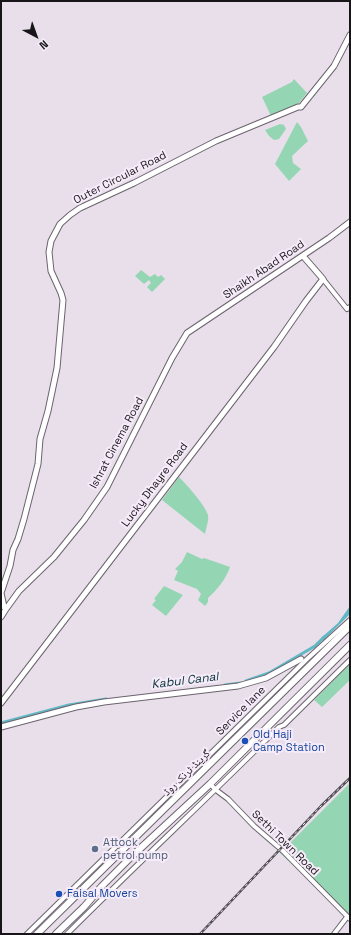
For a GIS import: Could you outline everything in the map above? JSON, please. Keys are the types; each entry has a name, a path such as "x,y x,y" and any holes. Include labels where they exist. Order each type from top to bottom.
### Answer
{"highway":[{"name":"گرینڈ ٹرنک روڈ","path":"37,934 350,626"},
{"path":"340,635 350,633"},
{"name":"گرینڈ ٹرنک روڈ","path":"56,934 84,907 102,886 131,857 210,784 350,645"}],"main road":[{"name":"Outer Circular Road","path":"6,609 4,607 1,593 10,566 13,550 24,519 38,464 40,439 48,411 57,368 63,300 51,271 49,252 51,241 60,224 80,208 216,141 298,107 302,107 334,66 350,35"},
{"name":"Shaikh Abad Road","path":"187,333 303,256 350,222"},
{"path":"303,256 323,279"},
{"name":"Lucky Dhayre Road","path":"1,703 274,347 323,279"},
{"name":"Ishrat Cinema Road","path":"1,617 19,591 54,557 84,520 107,488 172,358 187,333"},
{"path":"1,727 76,707 97,703 238,686 266,678 301,659"}],"street":[{"path":"323,279 349,308"},
{"name":"Service lane","path":"27,934 307,659 350,620"},
{"path":"301,659 307,659"},
{"path":"67,934 170,832 216,790 279,727 284,725 350,660"},
{"path":"198,766 201,774"},
{"name":"Sethi Town Road","path":"210,784 283,851 349,918 334,934"}],"green space":[{"path":"294,79 307,93 298,104 271,116 262,97 292,82"},
{"path":"297,122 308,141 292,156 293,163 301,169 289,181 275,164"},
{"path":"280,124 284,125 286,129 279,139 274,140 265,130"},
{"path":"141,270 150,277 155,274 158,277 161,275 165,279 152,292 147,287 151,283 149,280 144,284 135,276"},
{"path":"179,477 195,495 208,515 205,534 162,500"},
{"path":"187,552 202,559 204,558 230,567 221,584 208,598 208,602 205,606 198,600 201,594 197,589 174,580 178,571 175,569 182,562"},
{"path":"164,586 183,595 166,616 152,605 156,600 154,599"},
{"path":"350,664 350,680 322,707 314,700"},
{"path":"350,783 350,919 280,853"}],"water":[{"path":"350,606 350,614 323,641 321,638 338,623"}],"waterway":[{"name":"Kabul Canal","path":"246,681 269,673 315,646 324,637"},
{"name":"Kabul Canal","path":"225,685 241,683"},
{"name":"Kabul Canal","path":"1,723 69,705 106,699"}],"railway":[{"path":"200,934 321,806 350,778"}],"place":[{"name":"Old Haji Camp Station","path":"245,741"},
{"name":"Attock petrol pump","path":"95,849"},
{"name":"Faisal Movers","path":"59,894"}]}
